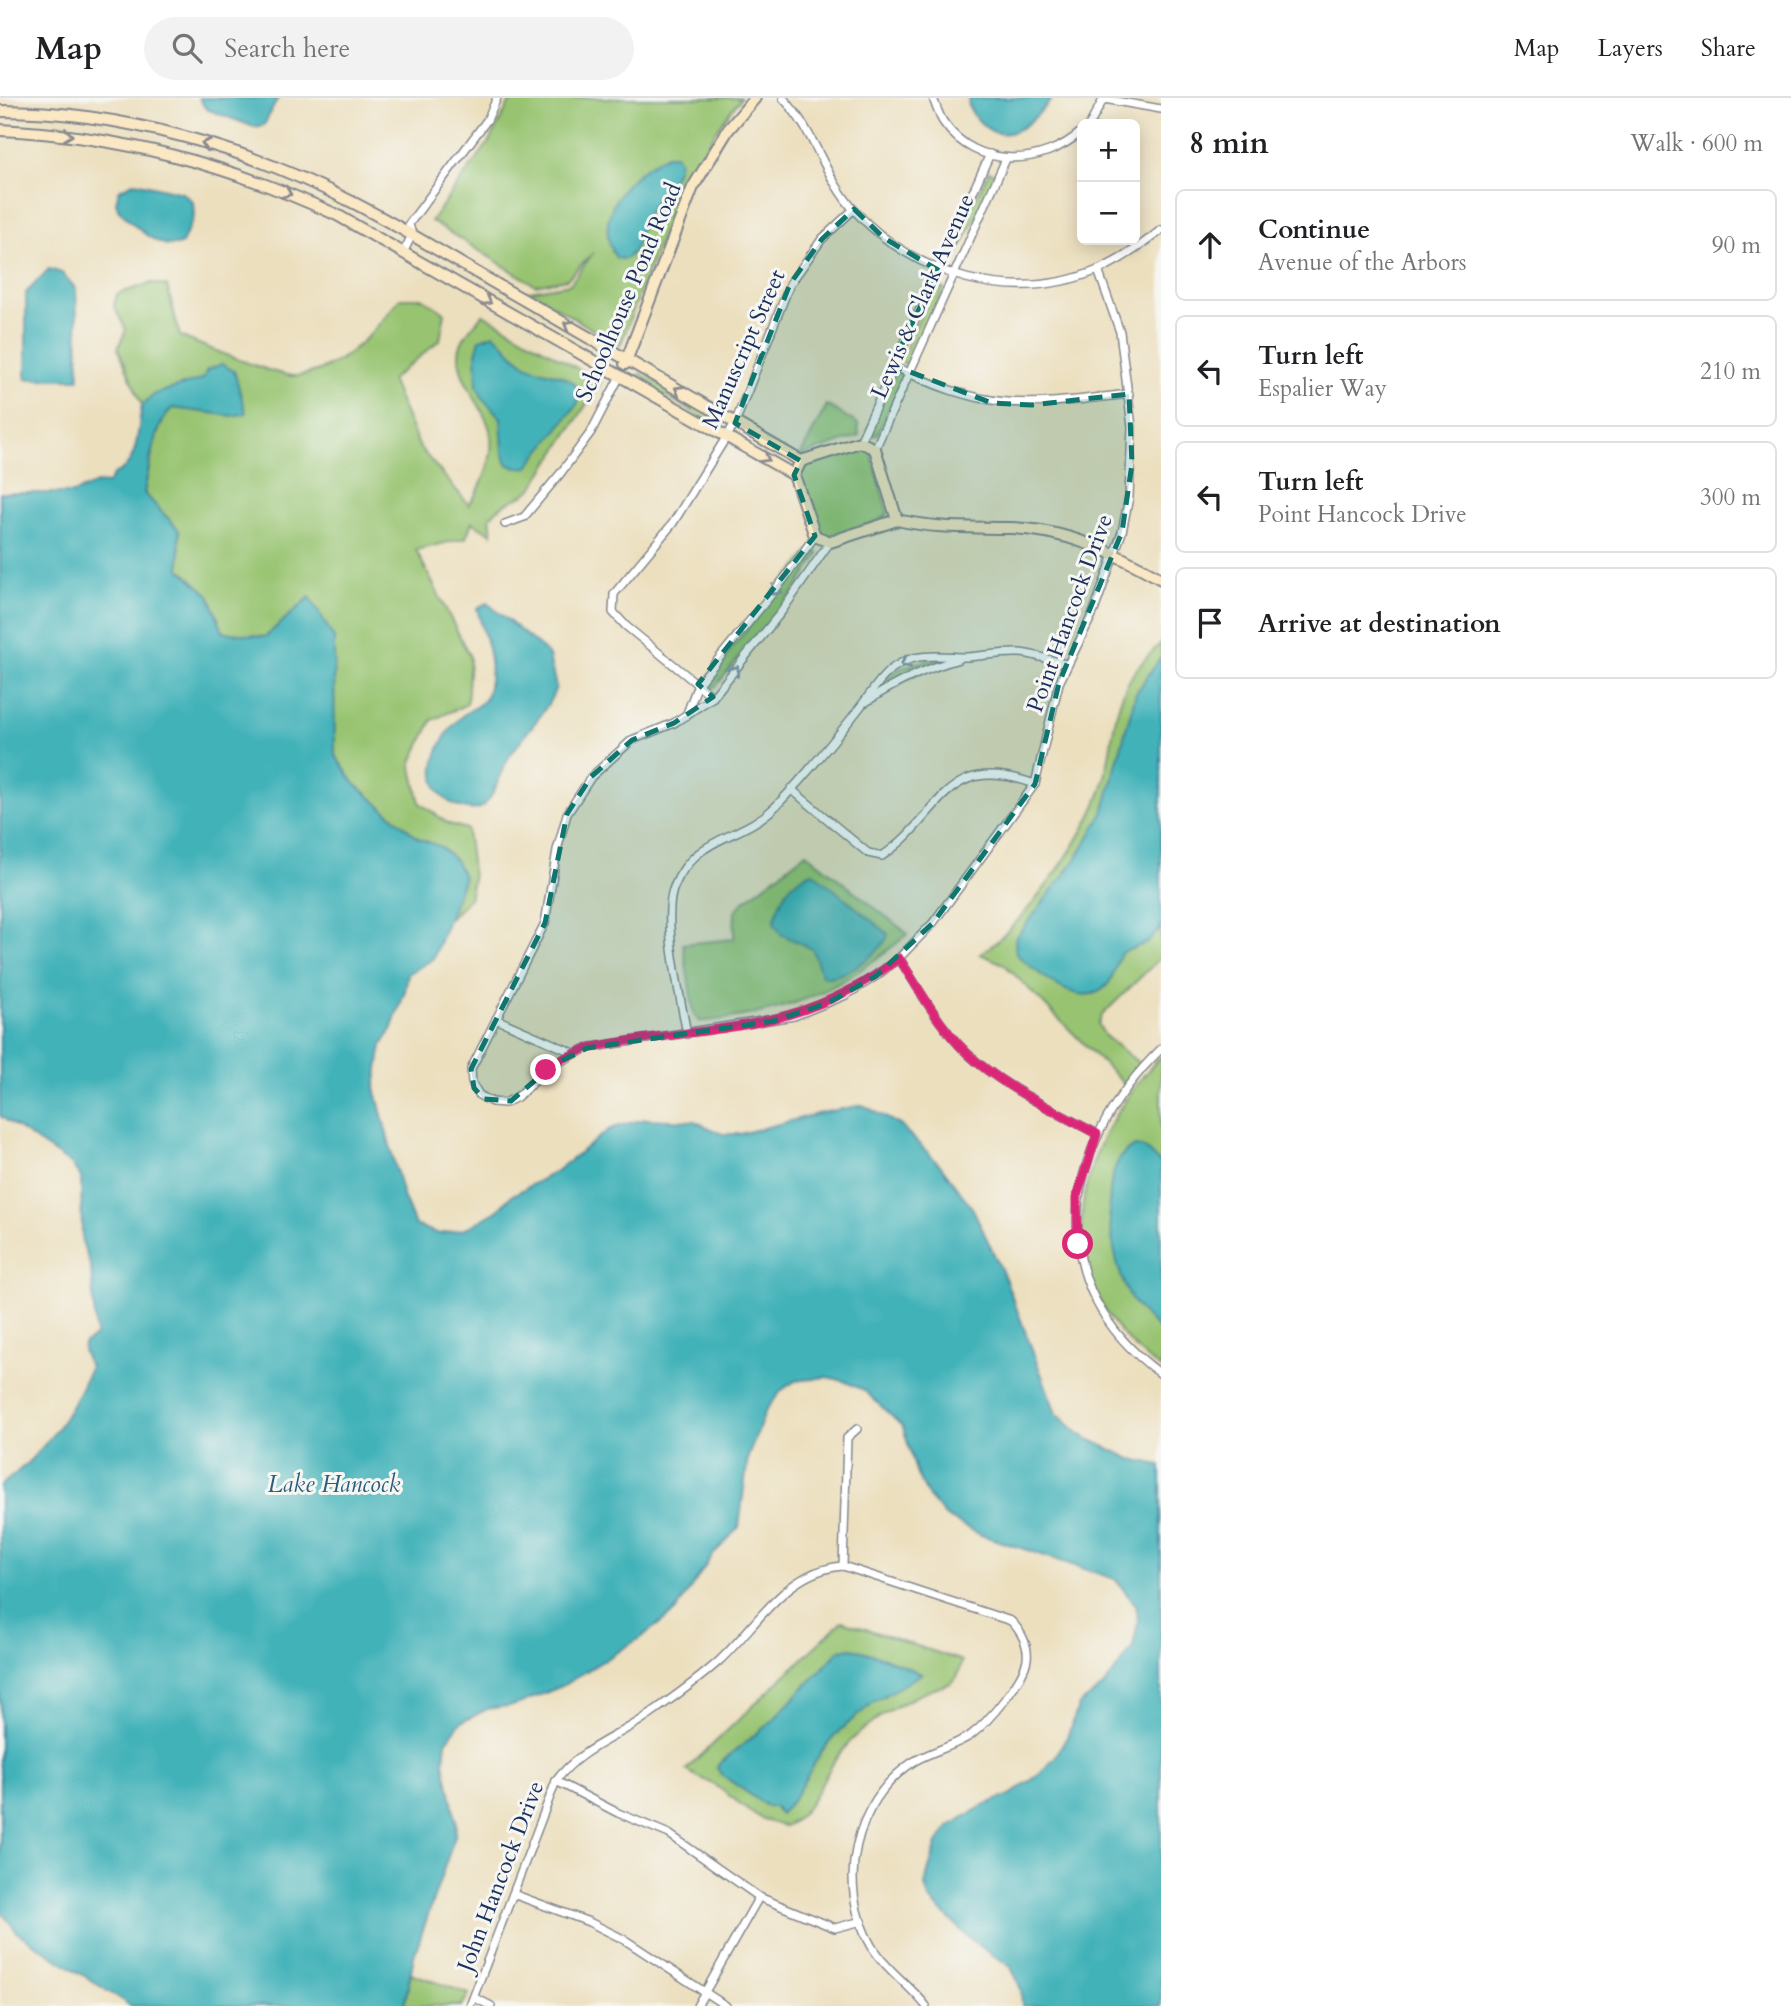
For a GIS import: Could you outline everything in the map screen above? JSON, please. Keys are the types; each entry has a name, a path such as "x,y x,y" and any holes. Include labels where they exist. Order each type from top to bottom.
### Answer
{"street":[{"path":"403,253 412,235 409,224 487,120 497,98"},
{"name":"Schoolhouse Pond Road","path":"505,524 524,517 590,432 627,360 693,187 728,130 755,98"},
{"path":"783,98 802,118 836,185 854,209 892,244 951,276 1019,284 1062,280 1098,270 1139,247 1161,230"},
{"path":"933,98 944,124 966,142 990,155 1006,159 1038,156 1055,151 1077,135"},
{"path":"1093,119 1104,98 1161,109"},
{"path":"0,111 104,120 178,135 247,156 356,203 802,461"},
{"path":"0,130 101,139 225,168 337,215 794,475 815,536 830,542 897,520 925,527 961,530 1038,530 1116,553 1161,579"},
{"name":"Lewis & Clark Avenue","path":"860,442 892,365 990,155"},
{"name":"Lewis & Clark Avenue","path":"875,449 1006,159"},
{"name":"Manuscript Street","path":"713,697 626,626 613,612 614,594 673,523 735,423 790,284 822,239 854,209"},
{"name":"Point Hancock Drive","path":"830,542 782,611 713,697 686,717 632,740 590,777 567,814 556,850 545,923 471,1069 474,1088 484,1099 499,1103 511,1101 553,1065 574,1053 601,1045 774,1021 811,1010 853,991 899,958 933,923 1035,784 1044,754 1049,718 1067,664 1094,611 1116,553 1129,497 1132,464 1129,394 1119,332 1098,270"},
{"path":"892,365 964,396 992,402 1032,405 1129,394"},
{"path":"794,475 802,461 860,442 875,449 897,520"},
{"path":"686,717 698,684 785,579 815,536"},
{"path":"687,1034 669,925 673,888 692,856 710,842 756,822 791,789 862,704 876,682 902,663 938,654 965,657 1020,653 1067,664"},
{"path":"862,704 893,683 922,670 965,657"},
{"path":"791,789 868,853 882,856 898,845 948,788 976,776 1009,775 1035,784"},
{"path":"899,958 939,1021 975,1061 1014,1088 1097,1134"},
{"path":"496,1019 574,1053"},
{"path":"1161,1049 1130,1085 1097,1134 1077,1196 1076,1222 1089,1289 1111,1327 1127,1346 1161,1374"},
{"path":"857,1429 847,1438 843,1566 1011,1621 1019,1629 1028,1656 1024,1670 989,1719 970,1736 914,1762 891,1781 873,1804 858,1835 853,1855 855,1888 862,1921 872,1946 926,2006"},
{"name":"John Hancock Drive","path":"470,2006 556,1781 567,1766 639,1722 688,1687 720,1660 795,1582 831,1567 843,1566"},
{"path":"556,1781 598,1804 669,1834 759,1897 835,1928 862,1921"},
{"path":"513,1894 589,1922 625,1940 705,1995 726,2006"},
{"path":"697,2006 759,1897"},
{"path":"475,1998 491,2006"}],"highlighted area":[{"path":"854,209 884,238 938,270 892,365 992,403 1032,405 1129,394 1132,464 1122,532 1059,683 1035,784 933,923 876,976 828,1003 774,1021 587,1048 553,1065 511,1101 484,1099 474,1088 471,1069 545,923 567,814 591,777 632,740 674,723 713,697 698,684 815,536 794,475 801,461 735,423 790,284 822,239"}],"green space":[{"path":"512,98 741,98 719,127 684,186 620,346 529,291 570,284 594,252 567,279 535,285 431,221 489,142"},
{"path":"989,171 996,175 956,258 949,252"},
{"path":"152,283 167,286 180,336 239,360 296,376 328,366 356,348 400,298 422,298 445,313 440,340 391,380 420,448 469,505 488,466 491,434 462,373 459,355 464,338 483,314 601,382 531,490 501,507 490,517 492,534 472,522 466,538 416,550 470,657 467,704 432,720 411,764 420,803 449,824 467,829 473,879 469,899 448,920 464,877 441,847 418,838 354,783 335,755 310,597 265,637 223,632 209,595 180,569 179,530 144,493 163,418 172,408 197,410 234,372 222,364 207,370 203,379 156,394 142,405 118,348 126,330 114,306 117,294"},
{"path":"934,285 944,289 910,364 904,364 900,361"},
{"path":"896,371 904,376 877,435 873,436 867,432"},
{"path":"640,373 720,418 716,426 636,379"},
{"path":"827,405 858,424 859,436 800,456"},
{"path":"863,447 871,451 888,514 878,521 827,537 819,533 800,474 807,464"},
{"path":"813,547 819,554 797,588 710,690 705,686 705,681"},
{"path":"1161,643 1161,957 1102,1015 1098,1024 1105,1036 1140,1064 1124,1084 1004,964 980,954 996,942 1033,903 1083,830 1102,788 1124,692 1136,669"},
{"path":"947,659 870,697 885,679 903,667 924,661"},
{"path":"806,853 908,934 868,965 807,998 762,1012 699,1021 694,1015 683,944 734,939 735,912 743,902"},
{"path":"1161,1056 1161,1369 1123,1335 1098,1297 1084,1257 1082,1216 1089,1174 1106,1133 1130,1093"},
{"path":"842,1621 962,1661 957,1677 949,1684 904,1702 863,1730 840,1753 803,1813 785,1826 757,1816 716,1786 686,1770"},
{"path":"411,1973 469,1994 462,2006 404,2006"}],"water":[{"path":"199,98 278,98 264,125 254,127 206,109"},
{"path":"968,98 1053,98 1038,115 1020,129 1000,133 990,130 975,117"},
{"path":"667,155 675,155 679,161 677,170 644,219 634,250 625,259 616,258 609,242 611,211 618,197 640,172"},
{"path":"135,182 183,193 193,202 194,217 182,243 174,245 156,241 119,210 116,203 119,190"},
{"path":"49,269 62,273 76,289 79,379 26,379 26,293"},
{"path":"494,334 522,362 562,376 580,390 578,403 528,467 516,468 507,464 503,451 501,418 483,399 477,386 476,353 480,339"},
{"name":"Lake Hancock","path":"222,364 234,371 246,413 233,416 172,408 156,437 144,493 179,530 180,569 209,595 223,632 265,637 310,597 334,638 335,755 354,783 418,838 441,847 455,860 464,877 433,959 408,974 390,1033 382,1045 375,1088 403,1196 415,1225 439,1234 465,1229 497,1211 511,1196 555,1172 610,1129 630,1123 645,1119 694,1121 723,1134 740,1134 863,1105 900,1125 940,1165 973,1209 1005,1278 1056,1413 1080,1435 1131,1459 1161,1465 1161,2006 1022,2006 1021,1989 1011,1967 971,1940 929,1899 925,1886 937,1843 950,1826 984,1805 1010,1795 1040,1774 1055,1757 1067,1737 1079,1705 1104,1686 1133,1647 1138,1621 1136,1605 1115,1579 981,1535 946,1517 929,1497 917,1475 903,1427 864,1390 826,1377 795,1381 782,1390 766,1410 748,1457 739,1527 712,1556 675,1612 640,1638 562,1686 516,1705 487,1709 460,1723 446,1742 444,1762 456,1821 455,1836 414,1956 404,2006 131,2006 18,1933 0,1910 0,1486 30,1461 65,1418 90,1367 83,1351 84,1344 96,1335 91,1268 82,1241 81,1177 71,1164 0,1116 0,493 74,493 97,483 108,484 114,474 129,463 133,454 142,405 155,394 203,379 207,370"},
{"path":"487,603 545,651 549,656 556,687 540,716 506,762 489,799 480,808 470,810 443,797 436,786 434,774 435,762 445,737 462,716 481,703 488,691 490,659 477,608"},
{"path":"1161,657 1161,928 1147,943 1121,953 1108,984 1097,992 1085,995 1073,993 1047,979 1016,954 1015,939 1076,859 1103,813 1136,693"},
{"path":"813,872 888,934 879,949 870,957 839,975 822,976 812,949 781,934 774,922 786,891 797,880"},
{"path":"1136,1146 1144,1148 1161,1164 1161,1332 1129,1295 1112,1238 1110,1191 1114,1171 1122,1155"},
{"path":"852,1648 885,1658 922,1674 875,1701 839,1731 821,1752 793,1800 780,1814 775,1807 768,1807 722,1775 717,1768 719,1764 772,1721 840,1650"}],"route":[{"path":"546,1070 562,1059 587,1048 794,1016 846,995 899,958 939,1021 975,1061 1014,1088 1097,1134 1088,1155 1077,1196 1078,1244"}]}
